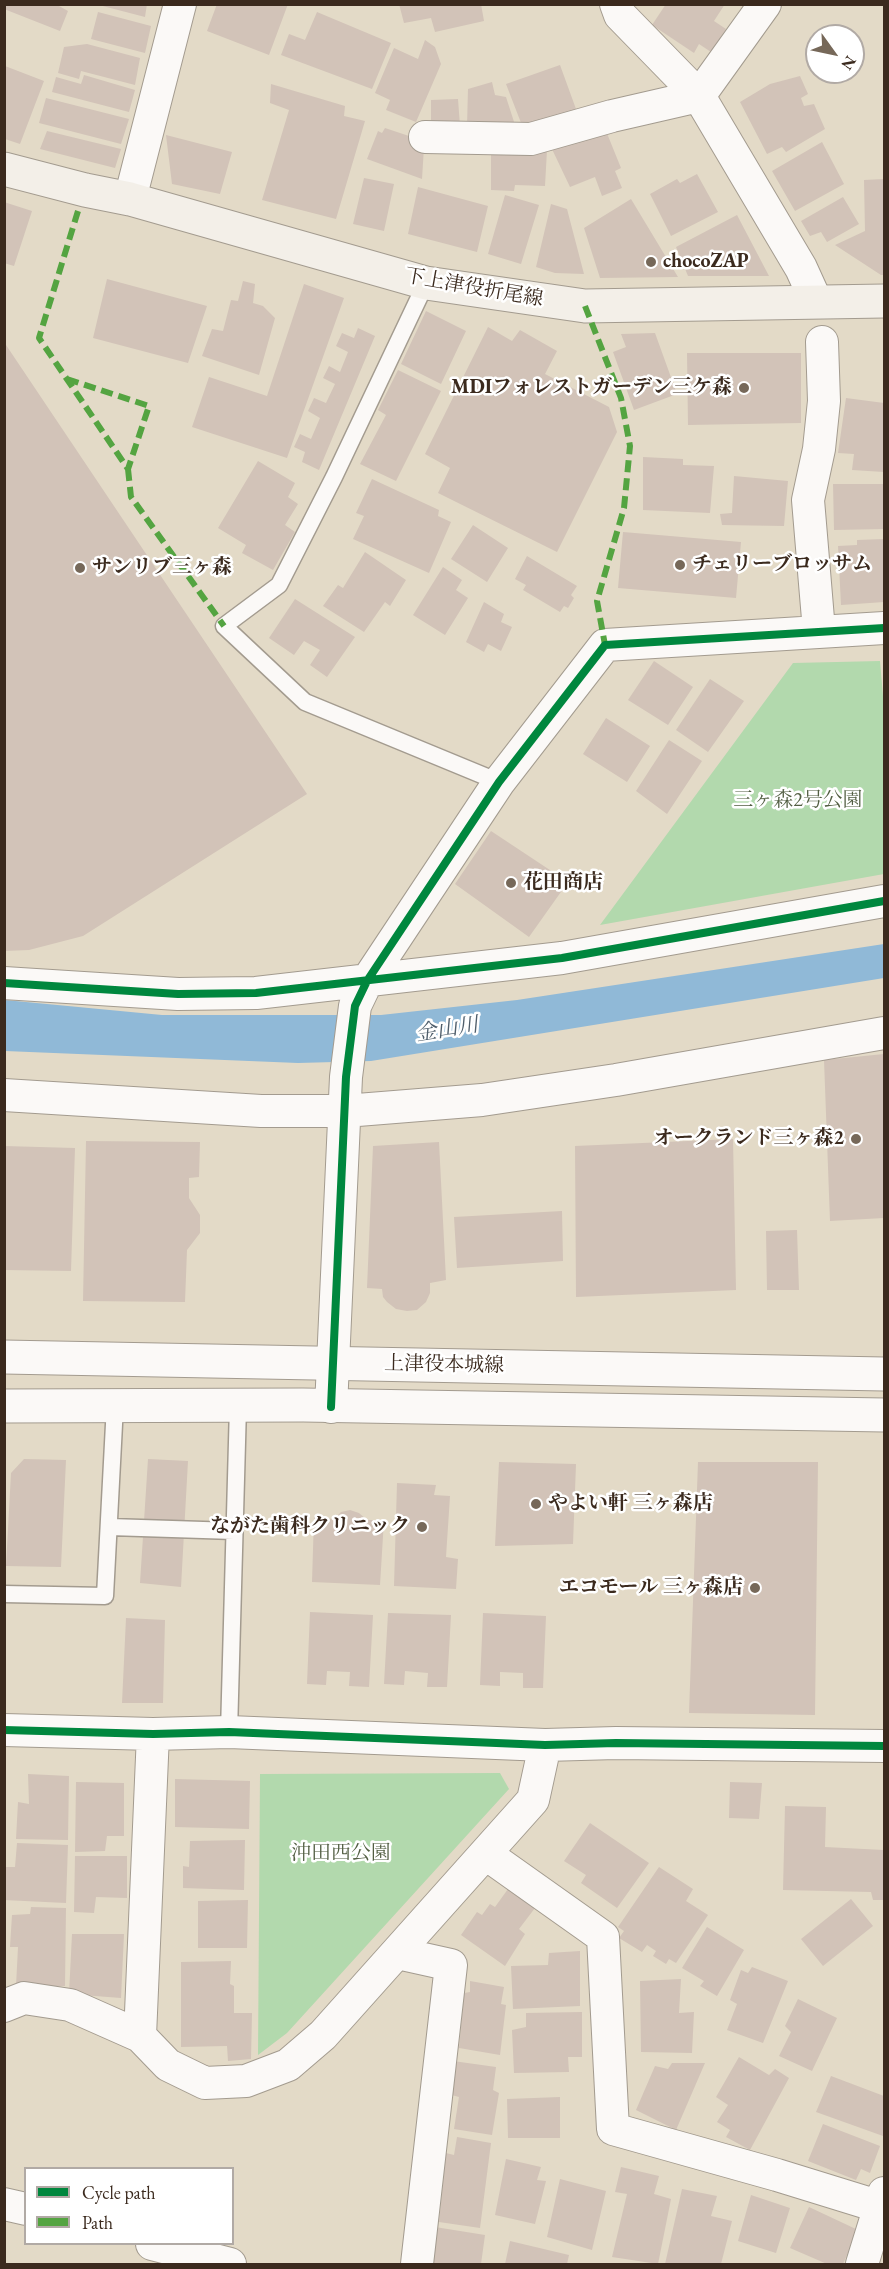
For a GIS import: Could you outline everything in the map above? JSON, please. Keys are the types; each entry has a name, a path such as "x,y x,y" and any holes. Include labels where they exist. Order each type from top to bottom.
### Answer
{"main road":[{"name":"下上津役折尾線","path":"4,169 130,199 426,284 585,306 885,301"}],"street":[{"path":"130,199 180,4"},
{"path":"616,4 620,15 699,96 801,268 816,301"},
{"path":"425,137 531,139 612,116 699,96 765,4"},
{"path":"819,631 808,501 819,449 824,401 822,342"},
{"path":"331,1407 346,1077 361,994 499,782 605,645 885,628"},
{"path":"4,983 178,994 361,994 885,901"},
{"path":"4,1095 261,1111 345,1111 482,1100 616,1080 885,1033"},
{"name":"上津役本城線","path":"4,1356 248,1363 333,1362 885,1374"},
{"path":"4,1406 238,1406 885,1415"},
{"path":"4,1730 153,1734 229,1732 545,1745 616,1743 885,1746"},
{"path":"140,2036 153,1734"},
{"path":"4,2006 24,1998 70,2005 140,2036 168,2065 205,2083 246,2081 288,2065 322,2035 534,1800 545,1745"},
{"path":"486,1854 603,1937 613,2129 883,2202 862,2265"},
{"path":"397,1953 451,1965 417,2265"},
{"path":"4,2204 24,2209"},
{"path":"156,2245 230,2265"}],"lane":[{"path":"426,284 334,477 279,585 224,626 305,702 499,782"},
{"path":"4,1594 105,1596 115,1405"},
{"path":"229,1732 238,1406"},
{"path":"110,1527 234,1531"}],"green space":[{"name":"三ヶ森2号公園","path":"880,661 884,708 884,874 600,925 793,663"},
{"name":"沖田西公園","path":"500,1773 509,1789 287,2033 258,2055 260,1774"}],"water":[{"name":"金山川","path":"884,944 884,978 371,1061 298,1063 5,1051 5,1000 162,1015 381,1015 517,1000"}],"building":[{"path":"4,4 60,4 59,6 68,11 60,31 4,9"},
{"path":"95,4 147,4 145,17"},
{"path":"217,4 288,4 269,55 207,31"},
{"path":"399,4 481,4 484,21 435,32 431,18 404,23"},
{"path":"666,4 725,4 714,21 726,29 711,52 699,44 694,53 652,25"},
{"path":"98,12 151,26 145,53 91,39"},
{"path":"317,12 391,43 372,89 281,55 289,34 305,40"},
{"path":"425,40 435,47 441,64 416,122 386,110 390,100 375,93 394,48 418,59"},
{"path":"87,44 140,58 135,85 81,71 79,79 58,73 64,47"},
{"path":"560,65 576,109 523,128 506,84"},
{"path":"5,66 44,81 20,144 5,139"},
{"path":"84,75 135,90 129,112 52,92 56,77 81,84"},
{"path":"800,76 808,94 801,98 804,106 814,104 825,129 786,152 782,147 767,154 740,102 770,84"},
{"path":"492,82 495,95 506,97 516,128 467,126 468,89"},
{"path":"271,84 345,106 344,116 365,121 336,219 262,200 289,110 270,103"},
{"path":"46,98 129,119 121,144 39,123"},
{"path":"458,99 460,126 431,126 431,100"},
{"path":"604,126 621,168 615,171 622,188 602,196 595,177 570,187 551,147"},
{"path":"385,128 409,136 409,141 424,147 422,179 367,159 378,131 382,133"},
{"path":"47,131 121,149 115,168 40,149"},
{"path":"166,135 232,152 220,194 172,184"},
{"path":"822,142 844,184 795,211 772,171"},
{"path":"491,150 547,150 545,186 515,185 514,191 491,190"},
{"path":"697,174 718,212 671,236 650,194 677,179 680,183"},
{"path":"364,178 394,184 384,231 353,224"},
{"path":"884,179 884,275 881,275 835,245 865,231 864,180"},
{"path":"418,187 488,206 477,252 408,234"},
{"path":"505,195 539,205 521,264 488,254"},
{"path":"843,197 859,224 827,242 821,232 810,236 801,221"},
{"path":"631,199 678,277 600,278 584,228"},
{"path":"4,202 32,211 14,266 4,263"},
{"path":"551,204 567,209 584,274 555,273 536,267"},
{"path":"737,215 769,276 688,276 676,247"},
{"path":"107,279 207,306 188,363 93,338"},
{"path":"243,281 255,284 253,303 263,306 275,318 259,375 202,356 212,329 223,331 231,300 238,301"},
{"path":"304,284 344,298 287,458 192,427 209,377 267,396"},
{"path":"426,311 466,331 441,384 401,364"},
{"path":"488,327 512,341 520,330 557,351 545,374 609,407 617,432 557,552 438,493 450,468 425,454"},
{"path":"358,328 375,336 319,470 302,462 305,452 294,447 300,434 311,439 320,418 308,411 314,398 326,403 335,384 323,378 329,366 340,372 348,352 336,346 342,333 354,338"},
{"path":"655,333 677,394 634,410 613,352 626,347 621,334"},
{"name":"サンリブ三ヶ森","path":"4,342 307,794 83,936 29,950 4,951"},
{"name":"MDIフォレストガーデン三ケ森","path":"687,353 801,353 801,423 688,425"},
{"path":"398,370 441,391 396,481 360,464 386,415 378,410"},
{"path":"846,398 884,403 884,472 852,470 854,454 838,453"},
{"path":"643,457 683,459 683,465 714,466 710,513 643,510"},
{"path":"258,461 295,483 288,497 298,504 285,525 295,532 273,570 242,553 246,545 218,528"},
{"path":"734,476 788,481 784,526 722,525 720,514 732,513"},
{"path":"372,479 439,510 438,516 451,522 429,573 353,539 364,516 356,513"},
{"path":"833,484 884,484 884,529 834,530"},
{"path":"473,525 508,548 487,582 451,559"},
{"name":"チェリーブロッサム","path":"623,532 741,542 736,598 618,588"},
{"path":"884,539 884,602 841,605 838,546 857,545 857,540"},
{"path":"365,552 406,580 390,606 385,602 364,632 323,606 338,585 343,588"},
{"path":"527,556 577,586 571,595 574,598 568,608 564,606 560,612 523,590 526,585 515,579"},
{"path":"443,567 462,580 456,590 468,598 445,635 413,615"},
{"path":"295,599 355,637 327,677 310,665 320,650 304,641 294,655 269,638"},
{"path":"484,602 504,614 501,622 512,627 501,651 488,644 484,652 466,642"},
{"path":"654,661 693,687 668,725 628,700"},
{"path":"710,679 744,701 708,752 676,730"},
{"path":"606,718 650,746 627,782 583,754"},
{"path":"669,740 702,761 667,814 636,791"},
{"name":"花田商店","path":"491,831 568,882 529,937 455,884"},
{"name":"オークランド三ヶ森2","path":"884,1054 884,1218 830,1221 824,1060"},
{"path":"733,1139 736,1290 576,1297 575,1146"},
{"path":"86,1141 200,1142 199,1177 189,1178 189,1198 200,1215 200,1233 187,1250 185,1302 83,1301"},
{"path":"439,1142 446,1280 430,1283 430,1293 426,1302 417,1310 396,1309 383,1297 382,1289 367,1288 373,1146"},
{"path":"4,1146 75,1148 71,1271 4,1270"},
{"path":"562,1211 563,1261 457,1268 454,1217"},
{"path":"797,1230 799,1290 767,1290 766,1231"},
{"path":"24,1459 66,1460 61,1567 6,1566 11,1473"},
{"path":"148,1459 188,1461 181,1587 140,1583"},
{"name":"やよい軒 三ヶ森店","path":"499,1462 576,1464 573,1544 495,1546"},
{"name":"エコモール 三ヶ森店","path":"698,1462 818,1462 815,1715 689,1713"},
{"name":"ながた歯科クリニック","path":"397,1483 436,1485 434,1495 450,1496 446,1557 458,1559 456,1589 394,1586"},
{"path":"350,1510 359,1513 367,1520 384,1520 380,1585 312,1582 314,1517 334,1519 341,1512"},
{"path":"310,1612 373,1615 369,1687 349,1686 350,1672 327,1671 326,1685 307,1684"},
{"path":"388,1613 451,1615 447,1687 427,1687 428,1673 405,1671 404,1685 384,1684"},
{"path":"483,1613 546,1616 543,1688 523,1688 523,1673 500,1672 500,1686 480,1685"},
{"path":"126,1618 165,1620 163,1703 122,1703"},
{"path":"28,1774 69,1776 68,1840 16,1839 18,1802 29,1804"},
{"path":"175,1779 250,1781 249,1829 175,1827"},
{"path":"76,1782 124,1783 124,1836 107,1836 105,1851 75,1852"},
{"path":"730,1782 762,1783 759,1819 729,1818"},
{"path":"785,1806 826,1807 825,1847 884,1850 884,1900 873,1900 871,1892 783,1890"},
{"path":"590,1823 649,1863 617,1908 581,1883 586,1875 564,1861"},
{"path":"245,1840 244,1890 183,1888 183,1866 189,1867 190,1841"},
{"path":"17,1843 68,1845 66,1903 4,1900 4,1867 15,1867"},
{"path":"75,1856 127,1856 127,1898 96,1897 94,1913 74,1912"},
{"path":"659,1867 693,1889 686,1901 708,1915 676,1963 669,1959 666,1964 653,1956 656,1951 647,1945 642,1952 619,1938 624,1931 618,1927"},
{"path":"508,1889 535,1908 519,1929 525,1934 505,1966 461,1935 477,1912 482,1915 490,1904 495,1907"},
{"path":"851,1899 873,1926 823,1966 801,1939"},
{"path":"248,1900 247,1948 198,1948 198,1901"},
{"path":"31,1907 66,1908 65,1986 16,1986 18,1947 10,1947 12,1915 30,1914"},
{"path":"707,1927 744,1950 717,1996 700,1986 704,1981 682,1968"},
{"path":"72,1934 124,1934 121,1998 69,1994"},
{"path":"580,1951 580,2006 513,2009 511,1966 548,1965 549,1953"},
{"path":"231,1961 230,1984 234,1986 234,2013 252,2013 251,2059 228,2061 227,2046 181,2047 181,1962"},
{"path":"752,1967 788,1981 763,2043 727,2030 737,2004 730,2000 741,1970 748,1973"},
{"path":"681,1979 679,2013 694,2012 692,2053 641,2052 640,1981"},
{"path":"470,1981 504,1987 501,2004 506,2005 500,2055 459,2048 464,1993 470,1992"},
{"path":"798,1999 837,2018 812,2071 779,2056 791,2032 785,2026"},
{"path":"582,2012 582,2057 568,2057 569,2072 514,2073 512,2030 526,2027 526,2013"},
{"path":"739,2057 769,2075 775,2069 789,2078 750,2150 726,2137 730,2130 717,2122 728,2105 716,2097"},
{"path":"453,2061 496,2067 493,2090 499,2093 492,2135 454,2129 459,2097 448,2094"},
{"path":"672,2063 705,2063 676,2130 636,2110 655,2066 668,2069"},
{"path":"831,2076 884,2096 883,2136 816,2112"},
{"path":"560,2097 560,2138 508,2138 507,2099"},
{"path":"823,2124 880,2146 870,2173 861,2169 856,2180 808,2161"},
{"path":"457,2137 491,2143 480,2228 439,2222 446,2153 454,2155"},
{"path":"506,2159 541,2167 537,2180 546,2181 535,2224 495,2215"},
{"path":"621,2167 659,2176 654,2194 671,2199 658,2264 612,2257 627,2194 615,2192"},
{"path":"560,2179 606,2191 592,2250 547,2237"},
{"path":"682,2189 717,2196 711,2216 732,2221 721,2264 665,2264"},
{"path":"751,2195 790,2208 776,2253 738,2241"},
{"path":"809,2207 858,2230 843,2264 827,2264 790,2248"},
{"path":"435,2227 485,2235 481,2264 430,2264"},
{"path":"510,2241 569,2255 567,2264 505,2264"}],"marked path":[{"path":"67,379 149,406 128,469 39,338 78,211"},
{"path":"585,306 621,398 630,446 624,508 597,601 605,645"},
{"path":"128,469 131,497 224,626"}],"cycle path":[{"path":"331,1407 346,1077 355,1006 367,981 499,782 605,645 884,628"},
{"path":"4,983 178,994 256,993 562,958 884,901"},
{"path":"4,1730 153,1734 229,1732 545,1745 616,1743 884,1746"}],"place":[{"name":"chocoZAP","path":"651,262"},
{"name":"MDIフォレストガーデン三ケ森","path":"744,388"},
{"name":"チェリーブロッサム","path":"680,565"},
{"name":"サンリブ三ヶ森","path":"80,568"},
{"name":"花田商店","path":"511,883"},
{"name":"オークランド三ヶ森2","path":"856,1139"},
{"name":"やよい軒 三ヶ森店","path":"536,1504"},
{"name":"ながた歯科クリニック","path":"422,1527"},
{"name":"エコモール 三ヶ森店","path":"755,1588"}]}
